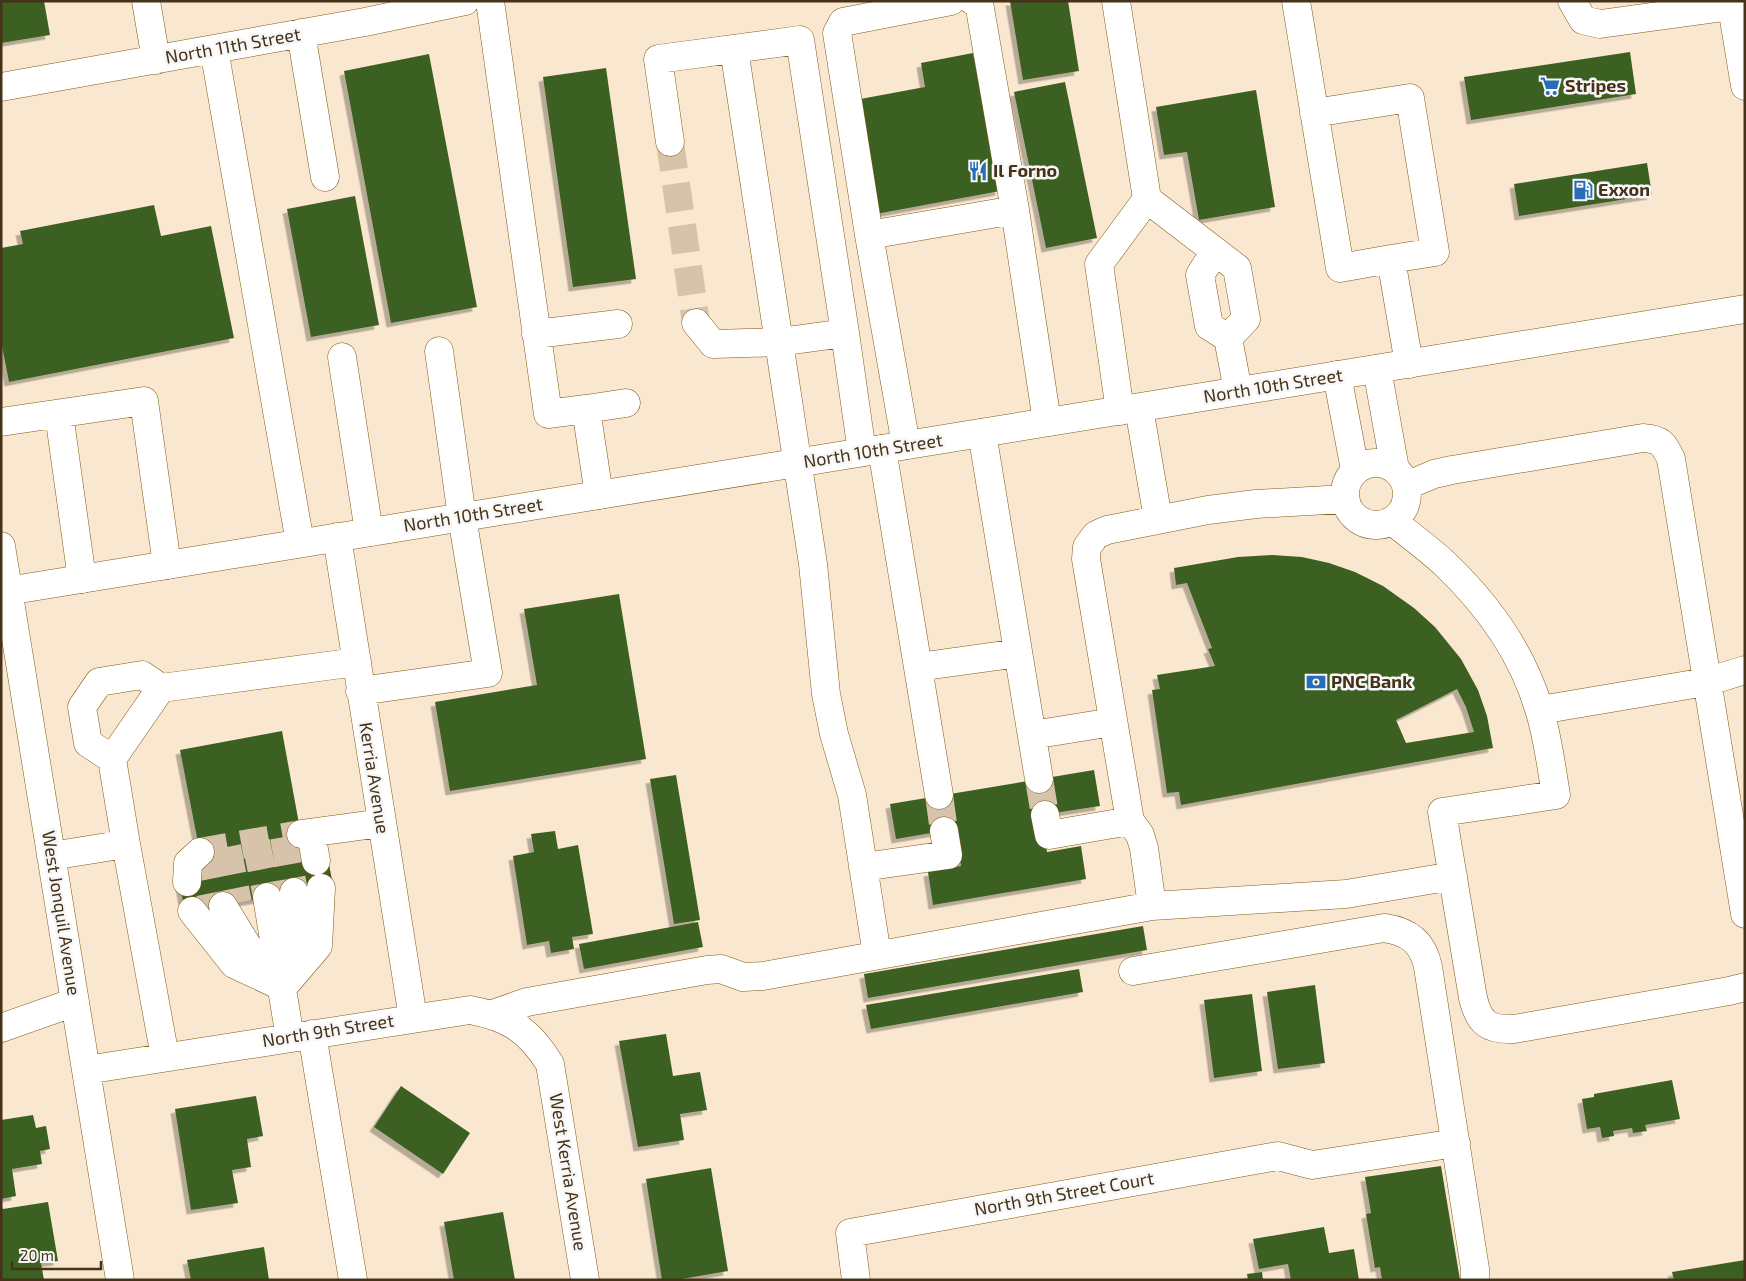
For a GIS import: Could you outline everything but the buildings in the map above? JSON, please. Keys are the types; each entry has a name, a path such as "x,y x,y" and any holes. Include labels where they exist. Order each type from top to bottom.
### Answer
{"street":[{"path":"146,1 156,60"},
{"name":"North 11th Street","path":"1,87 301,34 363,12 465,1"},
{"path":"490,1 548,414 626,403"},
{"path":"939,795 883,449 869,235 837,33 843,22 951,1"},
{"path":"973,1 979,3 1047,422"},
{"path":"1116,1 1147,199 1237,268 1246,319 1228,338"},
{"path":"1296,1 1314,113 1340,268 1435,252 1410,98 1314,113"},
{"path":"1572,1 1583,20 1600,24 1651,9 1736,13 1745,86"},
{"path":"301,34 325,177"},
{"path":"670,142 658,59 800,40 845,334 883,449"},
{"path":"214,49 300,543"},
{"path":"734,49 813,564 826,694 834,734 852,795 877,955"},
{"path":"1147,199 1099,264 1130,409 1158,519"},
{"path":"869,235 1014,210"},
{"path":"1214,251 1200,275 1210,326 1228,338 1238,392"},
{"path":"1391,260 1409,364"},
{"name":"North 10th Street","path":"5,591 1745,309"},
{"path":"696,323 714,344 779,342 845,334"},
{"path":"536,334 618,324"},
{"path":"360,691 488,673 462,517 439,351"},
{"path":"342,357 369,532"},
{"path":"1377,369 1400,478 1407,496 1405,506 1400,514 1392,521 1383,525 1373,526 1363,523 1354,517 1348,509 1345,499 1345,488 1349,478 1355,470 1364,465 1385,464 1400,478 1434,474 1643,438 1654,439 1665,446 1671,459 1745,914"},
{"path":"1337,375 1355,470"},
{"path":"1,422 144,401 167,565"},
{"path":"586,409 599,495"},
{"path":"59,414 82,579"},
{"path":"982,433 1039,779"},
{"path":"1152,906 1144,848 1140,835 1130,821 1086,559 1087,547 1096,535 1106,530 1158,519 1256,504 1345,499"},
{"path":"1392,521 1444,563 1470,589 1496,620 1517,653 1530,681 1540,710 1549,752 1556,795 1442,812 1477,1014 1487,1024 1499,1030 1514,1029 1745,987"},
{"name":"Kerria Avenue","path":"337,538 413,1018"},
{"name":"West Jonquil Avenue","path":"1,546 5,591 52,856 120,1280"},
{"path":"918,667 1018,653"},
{"path":"112,759 88,743 82,707 99,682 142,674 161,688 357,662"},
{"path":"1540,710 1706,682 1745,670"},
{"path":"161,688 112,759 164,1057"},
{"path":"1032,736 1113,722"},
{"path":"1045,814 1049,835 1130,821"},
{"path":"316,861 306,833 382,823"},
{"path":"863,867 948,855 944,831"},
{"path":"52,856 126,844"},
{"path":"187,882 188,863 200,852"},
{"path":"493,1014 527,1002 706,970 721,970 743,977 763,976 1152,906 1346,894 1453,876"},
{"path":"259,899 234,964 283,987"},
{"path":"259,899 283,987"},
{"path":"259,899 318,946 283,987"},
{"path":"259,899 283,987 301,1036 353,1280"},
{"path":"1133,971 1384,928 1405,933 1420,944 1427,961 1475,1269 1475,1280"},
{"path":"1,1028 75,1002"},
{"name":"North 9th Street","path":"86,1070 470,1010 493,1014 522,1030 538,1045 550,1064"},
{"name":"West Kerria Avenue","path":"550,1064 585,1280"},
{"name":"North 9th Street Court","path":"856,1280 850,1233 1278,1156 1312,1165 1456,1143"}],"tunnel":[{"path":"670,142 696,323"},
{"path":"1039,779 1045,815"},
{"path":"939,795 944,831"},
{"path":"200,852 301,834"},
{"path":"284,837 294,892"},
{"path":"256,842 267,897"},
{"path":"227,847 238,903"},
{"path":"202,852 213,907"}],"place":[{"name":"Stripes","path":"1550,86"},
{"name":"Il Forno","path":"978,171"},
{"name":"Exxon","path":"1583,190"},
{"name":"PNC Bank","path":"1316,682"}]}
